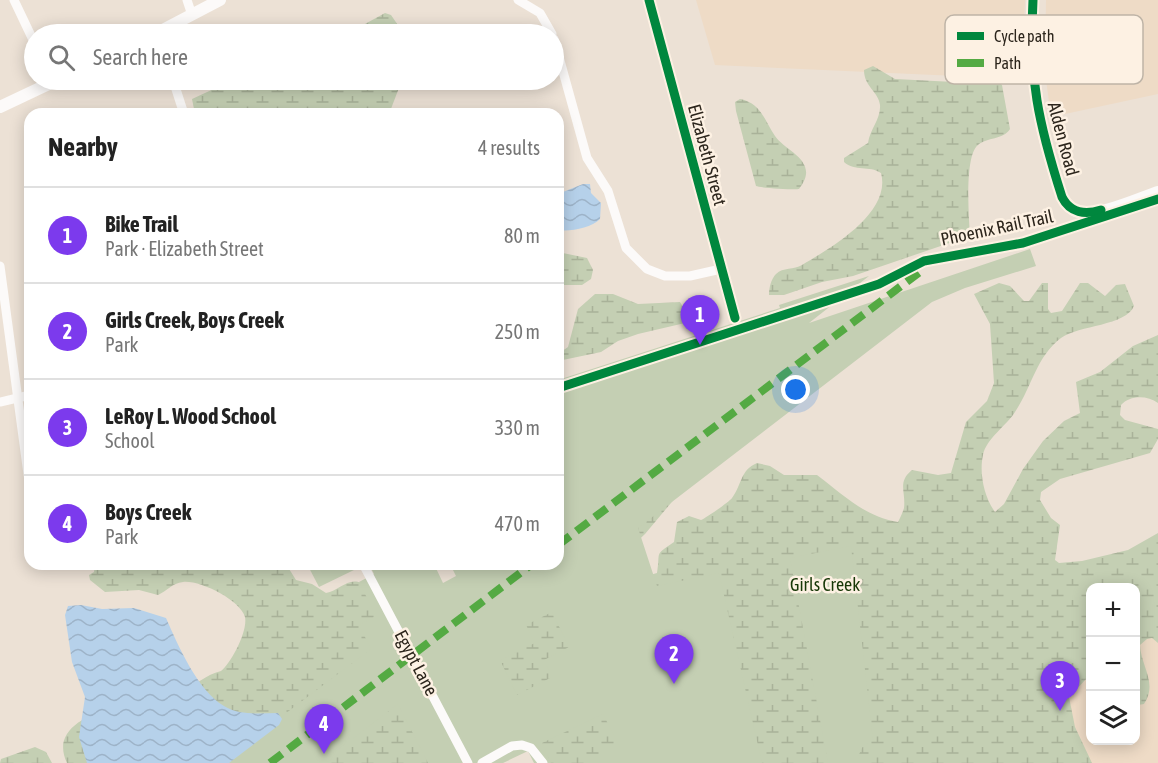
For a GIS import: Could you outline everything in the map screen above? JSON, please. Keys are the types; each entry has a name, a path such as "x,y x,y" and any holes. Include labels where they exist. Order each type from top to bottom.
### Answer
{"street":[{"path":"14,0 25,24"},
{"path":"186,0 192,15"},
{"path":"175,24 220,0"},
{"path":"518,0 540,13 546,24"},
{"name":"Elizabeth Street","path":"649,0 735,318"},
{"name":"Alden Road","path":"1032,15 1033,0"},
{"path":"564,76 584,150 590,164 609,191 626,248 647,269 665,276 690,276 721,269"},
{"name":"Alden Road","path":"1034,84 1036,106 1062,197 1072,210 1080,213 1094,213 1158,192"},
{"path":"0,107 34,90"},
{"path":"176,90 182,108"},
{"path":"0,266 24,444"},
{"path":"0,402 24,396"},
{"name":"Egypt Lane","path":"366,570 468,763"},
{"path":"482,763 517,745 531,748 543,763"}],"shaded area":[{"path":"696,0 1025,0 1024,15 945,15 945,75 715,65"},
{"path":"1046,0 1158,0 1158,94 1051,117 1047,84 1143,84 1143,15 1046,15"},
{"path":"1158,600 1158,763 1053,763 1015,681 1086,640 1086,745 1140,745 1140,611"}],"green space":[{"path":"385,13 391,15 397,24 365,24"},
{"path":"873,66 895,79 945,82 945,84 1002,85 1010,129 1003,135 982,142 974,151 968,188 970,236 853,276 822,282 784,295 769,295 776,274 782,270 796,268 827,250 856,228 877,202 882,188 881,173 872,169 853,167 844,162 844,158 868,143 879,115 879,100 866,81 864,70"},
{"path":"211,90 398,90 391,108 194,108 192,99"},
{"path":"740,99 757,108 780,142 804,164 805,179 799,189 756,186 736,111 735,102"},
{"path":"1030,249 1036,266 965,288 932,302 638,528 657,586 719,573 762,763 590,763 620,748 603,714 542,743 551,763 534,763 528,751 503,763 428,763 398,704 351,740 340,728 337,730 347,743 320,763 220,763 371,649 359,625 376,616 359,582 374,574 372,570 437,570 443,583 456,576 453,570 564,570 564,378 780,308 779,305 869,276 809,323","holes":["552,612 569,647 544,660 552,677 517,695 500,660 535,643 526,625"]},
{"path":"564,253 587,258 593,270 591,279 582,285 564,285"},
{"path":"999,283 1010,286 1024,301 1029,301 1042,283 1048,283 1048,309 1051,313 1062,311 1080,283 1088,283 1105,296 1116,285 1125,284 1134,306 1122,318 1079,330 1061,338 1046,354 1015,412 988,443 983,455 983,485 995,512 1004,504 1023,469 1043,441 1064,421 1080,413 1076,382 1100,372 1133,346 1158,335 1158,403 1144,397 1129,399 1121,405 1120,415 1125,420 1158,429 1158,439 1150,453 1060,479 1041,492 1040,500 1051,518 1060,525 1055,560 1059,563 1082,561 1128,550 1158,533 1158,643 1152,638 1140,645 1140,583 1086,583 1086,679 1069,697 1075,727 1092,763 544,763 536,748 470,739 500,657 554,570 564,570 564,560 681,491 645,534 618,560 639,578 657,573 659,554 674,542 677,522 689,516 701,520 722,506 732,498 747,470 757,463 770,466 784,475 817,475 864,510 898,522 904,508 903,483 907,474 912,470 938,475 951,473 966,422 987,401 994,383 990,324 974,294"},
{"path":"595,294 613,294 638,304 680,302 685,323 638,334 618,341 601,352 564,360 564,350 568,347 578,309"},
{"name":"Girls Creek","path":"851,546 873,740 863,746 855,763 828,763 790,558"},
{"path":"94,570 290,570 296,580 312,584 326,593 348,583 361,583 390,644 246,763 67,763 63,745 70,730 84,719 104,710 184,689 221,671 238,646 245,623 245,617 236,604 219,592 199,584 183,582 158,595 139,590 105,592 90,580 89,575"},
{"path":"310,570 354,570 319,587"},
{"path":"1140,645 1149,682 1148,696 1144,704 1140,705"},
{"path":"406,677 463,763 302,763"},
{"path":"35,747 46,752 52,763 0,763 1,759"}],"water":[{"path":"583,184 590,184 591,193 601,203 600,219 580,229 564,230 564,192"},
{"path":"81,605 102,609 134,608 166,618 189,666 214,699 237,711 278,713 282,719 279,725 229,763 87,763 79,737 85,697 72,662 65,615 68,606"}],"marked path":[{"path":"564,540 925,268"},
{"path":"270,763 524,570"}],"cycle path":[{"path":"649,0 735,318"},
{"path":"1032,15 1033,0"},
{"path":"1035,84 1041,123 1062,197 1069,206 1078,211 1101,210"},
{"name":"Phoenix Rail Trail","path":"564,386 879,284 924,261 1023,243 1158,199"}],"place":[{"name":"Bike Trail","path":"700,345"},
{"name":"Girls Creek, Boys Creek","path":"674,684"},
{"name":"LeRoy L. Wood School","path":"1060,711"},
{"name":"Boys Creek","path":"324,754"}]}
